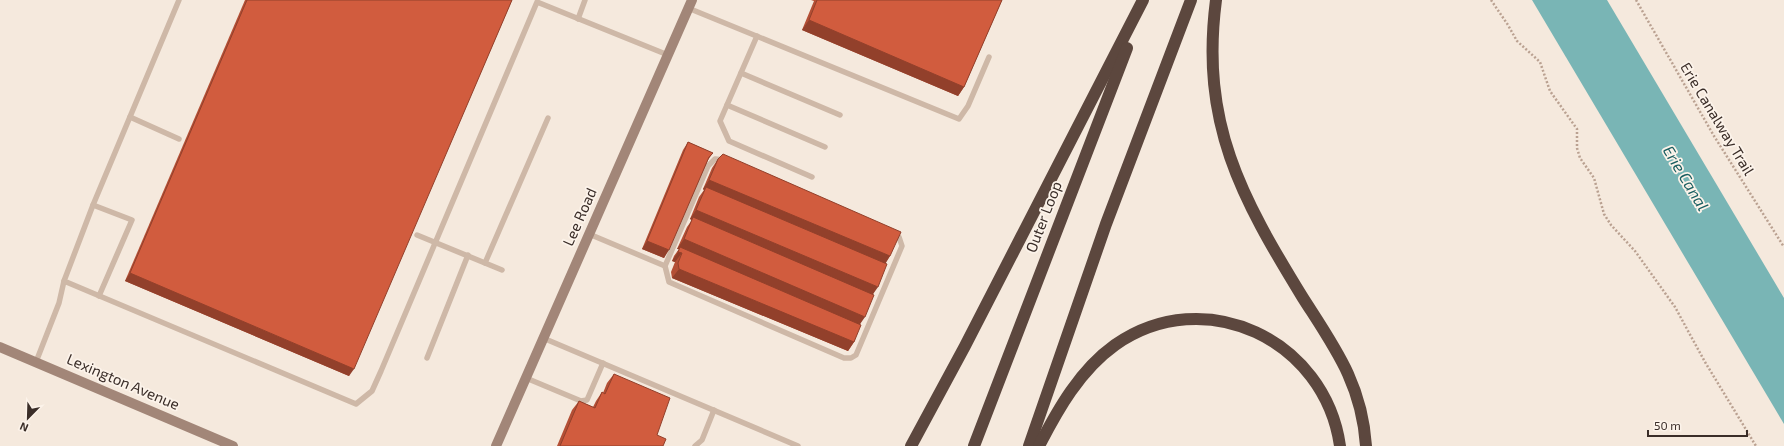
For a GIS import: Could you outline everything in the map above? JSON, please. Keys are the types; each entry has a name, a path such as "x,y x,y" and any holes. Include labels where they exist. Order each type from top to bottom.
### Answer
{"highway":[{"path":"911,446 969,339 1144,0"},
{"name":"Outer Loop","path":"974,446 1144,0"},
{"path":"1029,446 1106,224 1191,0"},
{"path":"1216,0 1213,35 1214,83 1218,113 1228,151 1241,188 1256,219 1349,373 1361,409 1366,446"},
{"path":"1039,446 1062,405 1075,386 1096,361 1114,345 1134,334 1156,326 1178,320 1200,319 1231,323 1251,330 1276,343 1295,358 1317,383 1328,403 1336,425 1340,446"}],"street":[{"name":"Lee Road","path":"496,446 690,4"},
{"name":"Lexington Avenue","path":"0,348 233,446"}],"lane":[{"path":"36,362 59,304 64,281 93,204 179,0"},
{"path":"578,19 585,0"},
{"path":"64,281 356,404 372,390 381,372 537,2 668,55"},
{"path":"690,4 757,36 959,119 968,106 989,58"},
{"path":"757,36 720,121 729,141 812,177"},
{"path":"741,73 840,115"},
{"path":"727,105 825,147"},
{"path":"130,117 179,139"},
{"path":"485,262 548,118"},
{"path":"732,163 715,159 708,166 665,266 669,282 844,358 851,358 856,355 902,246 900,237 885,228"},
{"path":"697,191 704,194"},
{"path":"93,204 132,220 100,296"},
{"path":"684,221 691,224"},
{"path":"589,234 665,266"},
{"path":"417,235 436,241 502,270"},
{"path":"672,251 679,254"},
{"path":"427,358 468,255"},
{"path":"883,270 890,274"},
{"path":"870,300 878,304"},
{"path":"858,331 865,334"},
{"path":"544,338 798,446"},
{"path":"526,378 581,401 587,400 602,363"},
{"path":"695,446 702,440 714,410"}],"path":[{"path":"1491,0 1508,25 1517,42 1540,62 1550,91 1577,129 1577,148 1580,158 1594,178 1604,214 1611,225 1635,251 1675,307 1705,362 1756,446"},
{"name":"Erie Canalway Trail","path":"1636,0 1714,136 1784,247"}],"water":[{"name":"Erie Canal","path":"1532,0 1607,0 1784,298 1784,424"}],"building":[{"path":"247,0 512,0 354,369 130,273"},
{"path":"817,0 1002,0 964,87 809,20"},
{"path":"688,142 713,153 709,157 669,250 647,241"},
{"path":"723,154 901,232 890,256 709,180 718,159"},
{"path":"706,187 887,264 878,287 696,210"},
{"path":"693,217 874,295 865,317 684,239"},
{"path":"680,247 861,325 854,342 679,269 678,263 682,253 678,252"},
{"path":"614,374 670,398 657,435 666,439 663,446 560,446 579,401 595,408 602,392 605,394"}]}
